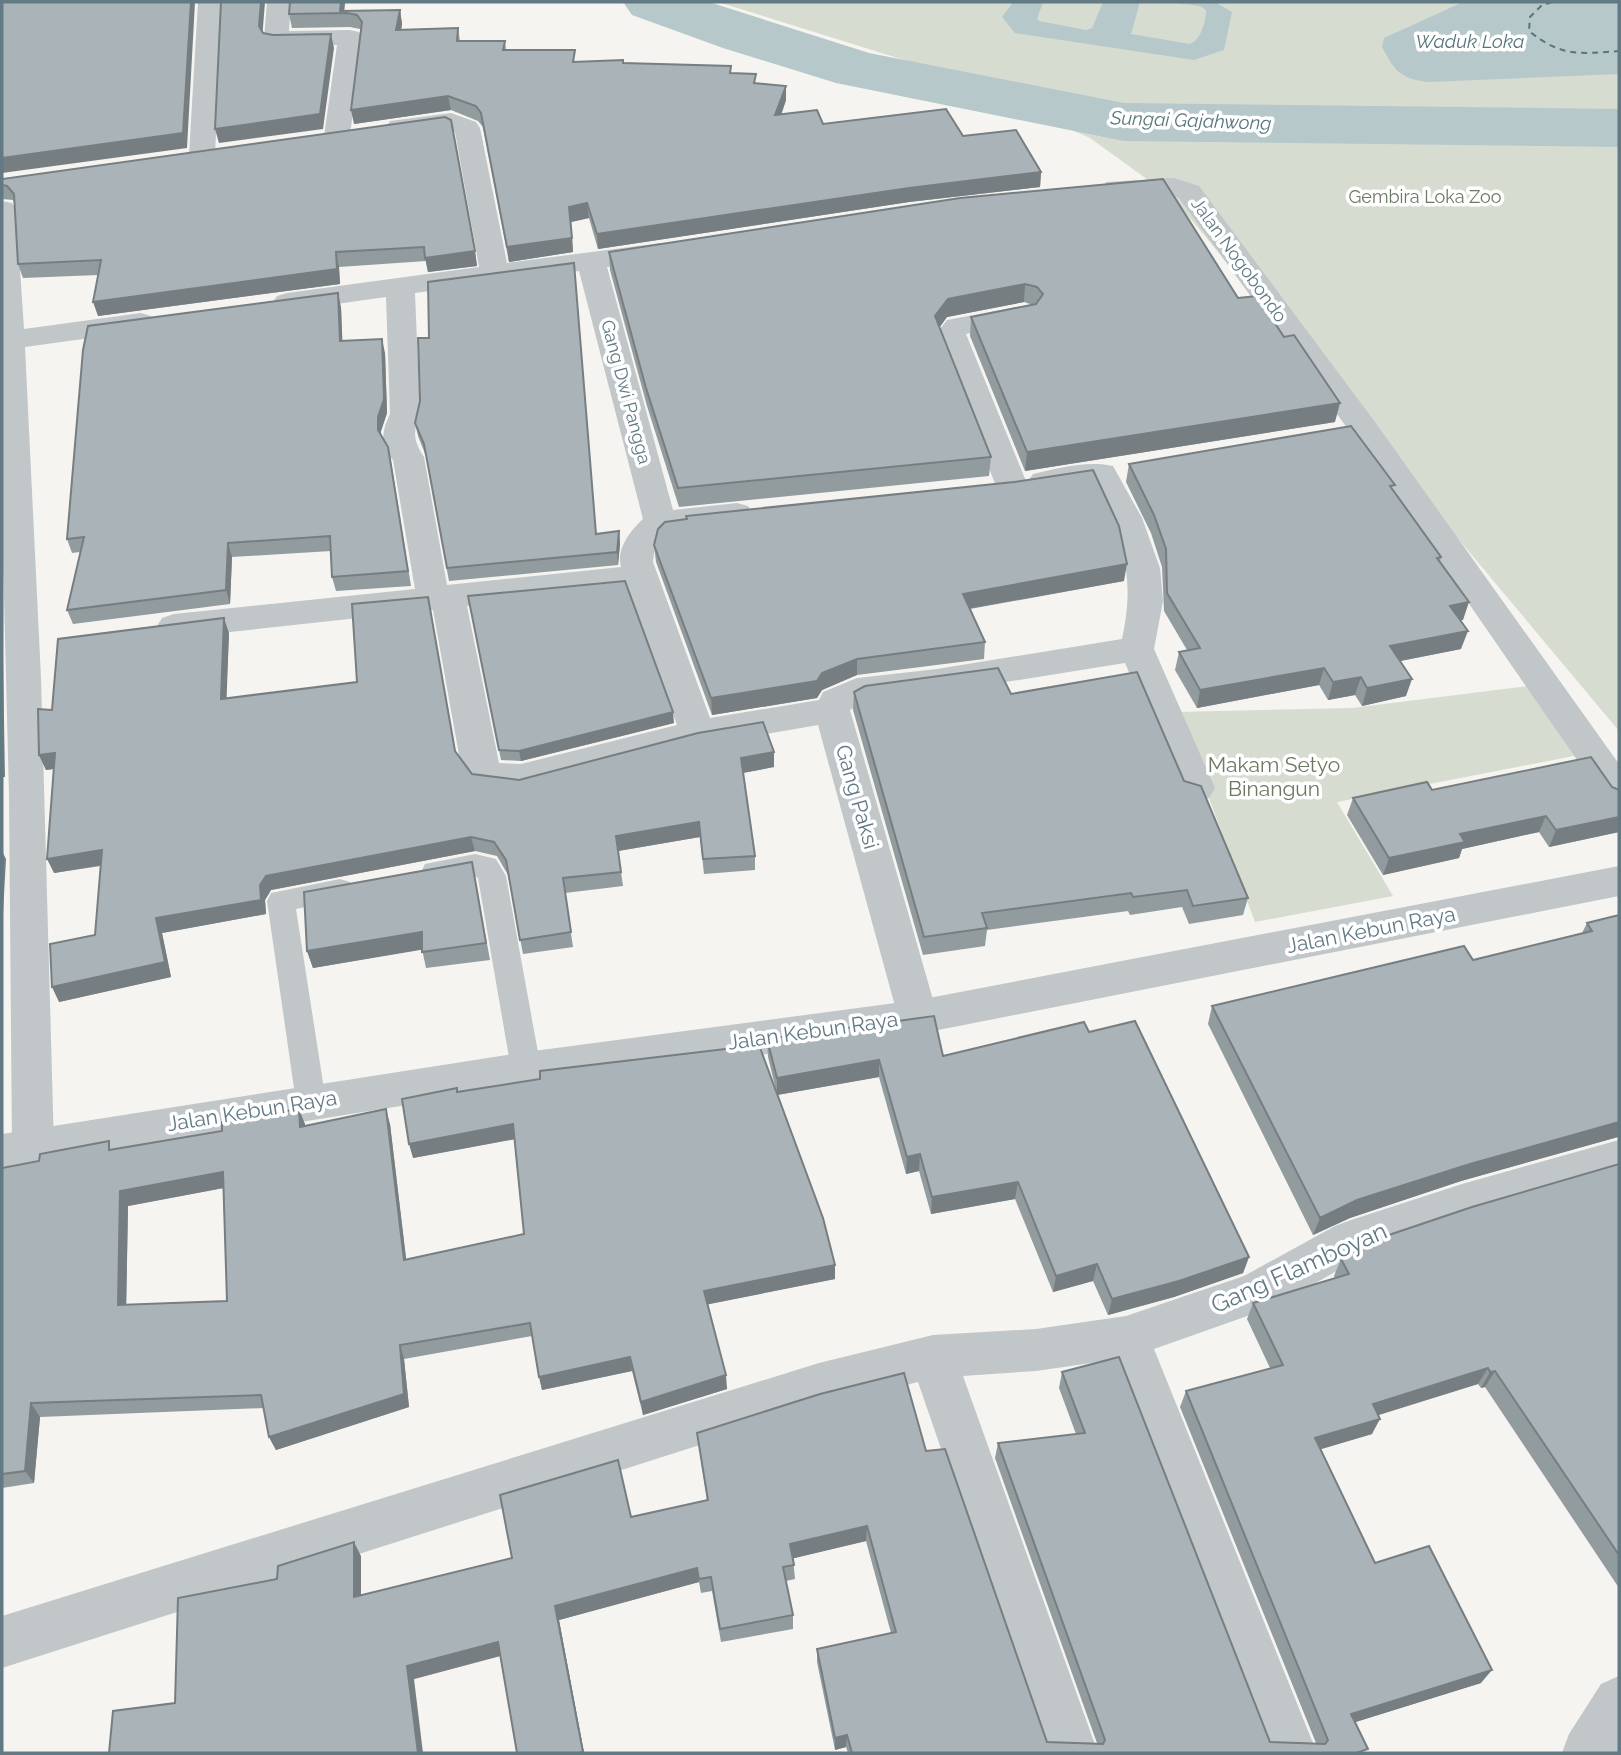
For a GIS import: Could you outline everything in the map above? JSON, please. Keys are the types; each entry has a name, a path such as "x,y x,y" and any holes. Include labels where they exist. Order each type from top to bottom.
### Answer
{"street":[{"path":"202,155 210,2"},
{"path":"279,2 276,39 350,37 357,133"},
{"path":"310,140 450,121 467,128 495,275"},
{"path":"176,159 229,151"},
{"name":"Jalan Nogobondo","path":"1083,192 1164,185 1189,192 1350,431 1619,792"},
{"path":"2,209 6,340 25,644 16,836 17,1149"},
{"path":"266,305 688,247"},
{"name":"Gang Dwi Pangga","path":"591,262 660,522"},
{"path":"400,287 405,414 399,426 399,448 408,457 479,766 485,774 508,779 521,778 698,733 832,709 836,701 856,690 961,677 1137,649"},
{"path":"1024,314 957,326 951,334 998,487 1116,471 1138,550 1146,598 1137,649 1196,788"},
{"path":"6,340 172,318"},
{"path":"698,733 675,676 636,562 637,549 644,535 660,522 766,510"},
{"path":"143,629 642,576"},
{"name":"Gang Paksi","path":"832,709 918,1017"},
{"name":"Jalan Kebun Raya","path":"17,1149 526,1069 918,1017 1619,881"},
{"name":"Gang Flamboyan","path":"2,1642 819,1385 933,1357 1036,1350 1126,1337 1257,1292 1351,1240 1462,1203 1619,1158"},
{"path":"1126,1337 1291,1753"},
{"path":"933,1357 1072,1753"},
{"path":"1588,1753 1619,1702"}],"lane":[{"path":"410,877 475,865 486,867 492,876 526,1069"},
{"path":"311,1102 281,901 371,884"}],"green space":[{"name":"Gembira Loka Zoo","path":"718,2 1619,2 1619,731 1173,198 1090,138 933,69"},
{"name":"Makam Setyo Binangun","path":"1527,686 1574,756 1337,802 1393,896 1255,922 1177,712 1352,708"}],"water":[{"path":"1013,2 1043,2 1037,19 1039,21 1086,30 1092,28 1103,2 1140,2 1131,34 1190,44 1200,34 1206,10 1200,6 1169,2 1215,2 1232,12 1224,50 1194,60 1015,33 1002,17"},
{"name":"Waduk Loka","path":"1463,2 1619,2 1619,74 1429,82 1412,79 1400,73 1382,47 1384,38"}],"building":[{"path":"2,2 191,2 183,133 2,158"},
{"path":"221,2 261,2 259,26 263,33 331,34 320,114 215,129"},
{"path":"290,2 341,2 340,11 400,10 396,30 458,28 457,41 505,41 503,50 575,50 573,62 623,60 623,63 731,66 730,73 756,74 754,83 786,86 775,115 817,110 823,124 946,109 963,136 1016,130 1041,172 909,188 597,234 587,203 569,207 572,238 507,247 481,113 476,106 448,96 351,110 362,22 357,15 347,13 289,14"},
{"path":"445,117 451,120 475,251 425,258 424,247 336,252 337,269 93,302 101,260 18,264 14,194 7,186 2,185 2,179"},
{"path":"1163,179 1238,298 1257,296 1284,337 1294,335 1340,403 1027,452 971,317 1036,304 1043,294 1037,287 1025,284 948,299 935,316 991,457 678,488 646,388 609,252 960,198"},
{"path":"574,263 596,534 619,531 617,552 447,568 424,444 415,423 420,401 418,338 429,338 428,282"},
{"path":"338,293 340,341 382,339 384,399 378,417 378,430 388,447 408,571 332,577 330,536 228,543 226,590 67,610 84,537 67,539 83,350 88,326"},
{"path":"1351,426 1395,485 1390,486 1441,557 1437,558 1469,602 1450,606 1468,631 1390,646 1412,679 1367,688 1361,677 1333,682 1324,668 1200,690 1179,652 1200,648 1167,593 1166,549 1154,515 1129,464"},
{"path":"1093,470 1119,526 1127,564 963,594 985,642 857,659 822,673 817,681 711,698 654,545 658,529 665,522 687,519 686,516 1014,482"},
{"path":"625,581 673,712 519,751 499,750 468,596"},
{"path":"428,597 455,751 472,774 519,780 698,733 763,722 774,752 741,758 755,856 703,859 699,822 616,836 621,872 563,878 571,932 520,940 506,860 494,842 471,837 266,876 260,885 261,900 156,918 165,962 52,987 50,944 95,935 102,850 47,859 55,753 39,755 38,709 52,710 58,639 224,618 221,699 357,682 352,604"},
{"path":"998,668 1011,694 1137,672 1184,781 1201,786 1248,898 1193,906 1187,890 1133,897 1131,893 982,913 987,928 924,937 854,692 865,686"},
{"path":"1591,757 1612,787 1619,790 1619,817 1556,830 1546,816 1460,834 1465,842 1389,858 1353,798 1427,782 1432,790"},
{"path":"472,862 486,943 422,952 422,932 307,951 304,892"},
{"path":"1619,915 1619,1122 1470,1164 1357,1200 1320,1218 1212,1006 1464,946 1473,960 1592,931 1587,923"},
{"path":"934,1016 943,1056 1084,1022 1089,1032 1135,1021 1249,1257 1179,1281 1112,1299 1097,1264 1056,1276 1018,1182 932,1197 920,1154 907,1157 879,1060 777,1078 767,1039"},
{"path":"759,1045 823,1218 835,1265 704,1291 726,1375 641,1402 630,1357 539,1377 530,1323 400,1345 404,1394 269,1437 261,1395 31,1403 25,1471 2,1474 2,1168 39,1161 40,1154 109,1141 109,1150 222,1131 222,1122 299,1109 300,1127 386,1109 404,1260 524,1234 513,1124 409,1144 402,1099 457,1088 457,1092 540,1079 540,1071","holes":["223,1172 227,1301 118,1305 120,1191"]},
{"path":"1619,1164 1619,1555 1495,1371 1490,1372 1488,1368 1373,1404 1380,1419 1315,1438 1375,1563 1429,1546 1492,1670 1351,1714 1368,1749 1356,1753 852,1753 847,1735 835,1738 817,1649 896,1632 867,1526 790,1544 794,1565 783,1567 793,1615 720,1629 711,1577 699,1579 697,1568 555,1606 583,1752 517,1753 498,1642 407,1666 418,1753 109,1753 113,1711 175,1703 178,1598 277,1579 278,1566 354,1542 354,1597 512,1558 500,1495 618,1460 631,1517 708,1500 697,1433 820,1394 904,1373 926,1451 945,1449 1047,1742 1103,1744 1105,1740 998,1443 1085,1433 1062,1372 1119,1357 1270,1742 1325,1744 1328,1740 1186,1391 1283,1365 1253,1303 1349,1274 1341,1259 1374,1240 1472,1207"}],"waterway":[{"name":"Sungai Gajahwong","path":"653,2 745,35 858,70 1124,122 1619,128"}],"ferry route":[{"path":"1552,2 1541,6 1530,17 1529,31 1561,50 1593,53 1619,51"}]}
